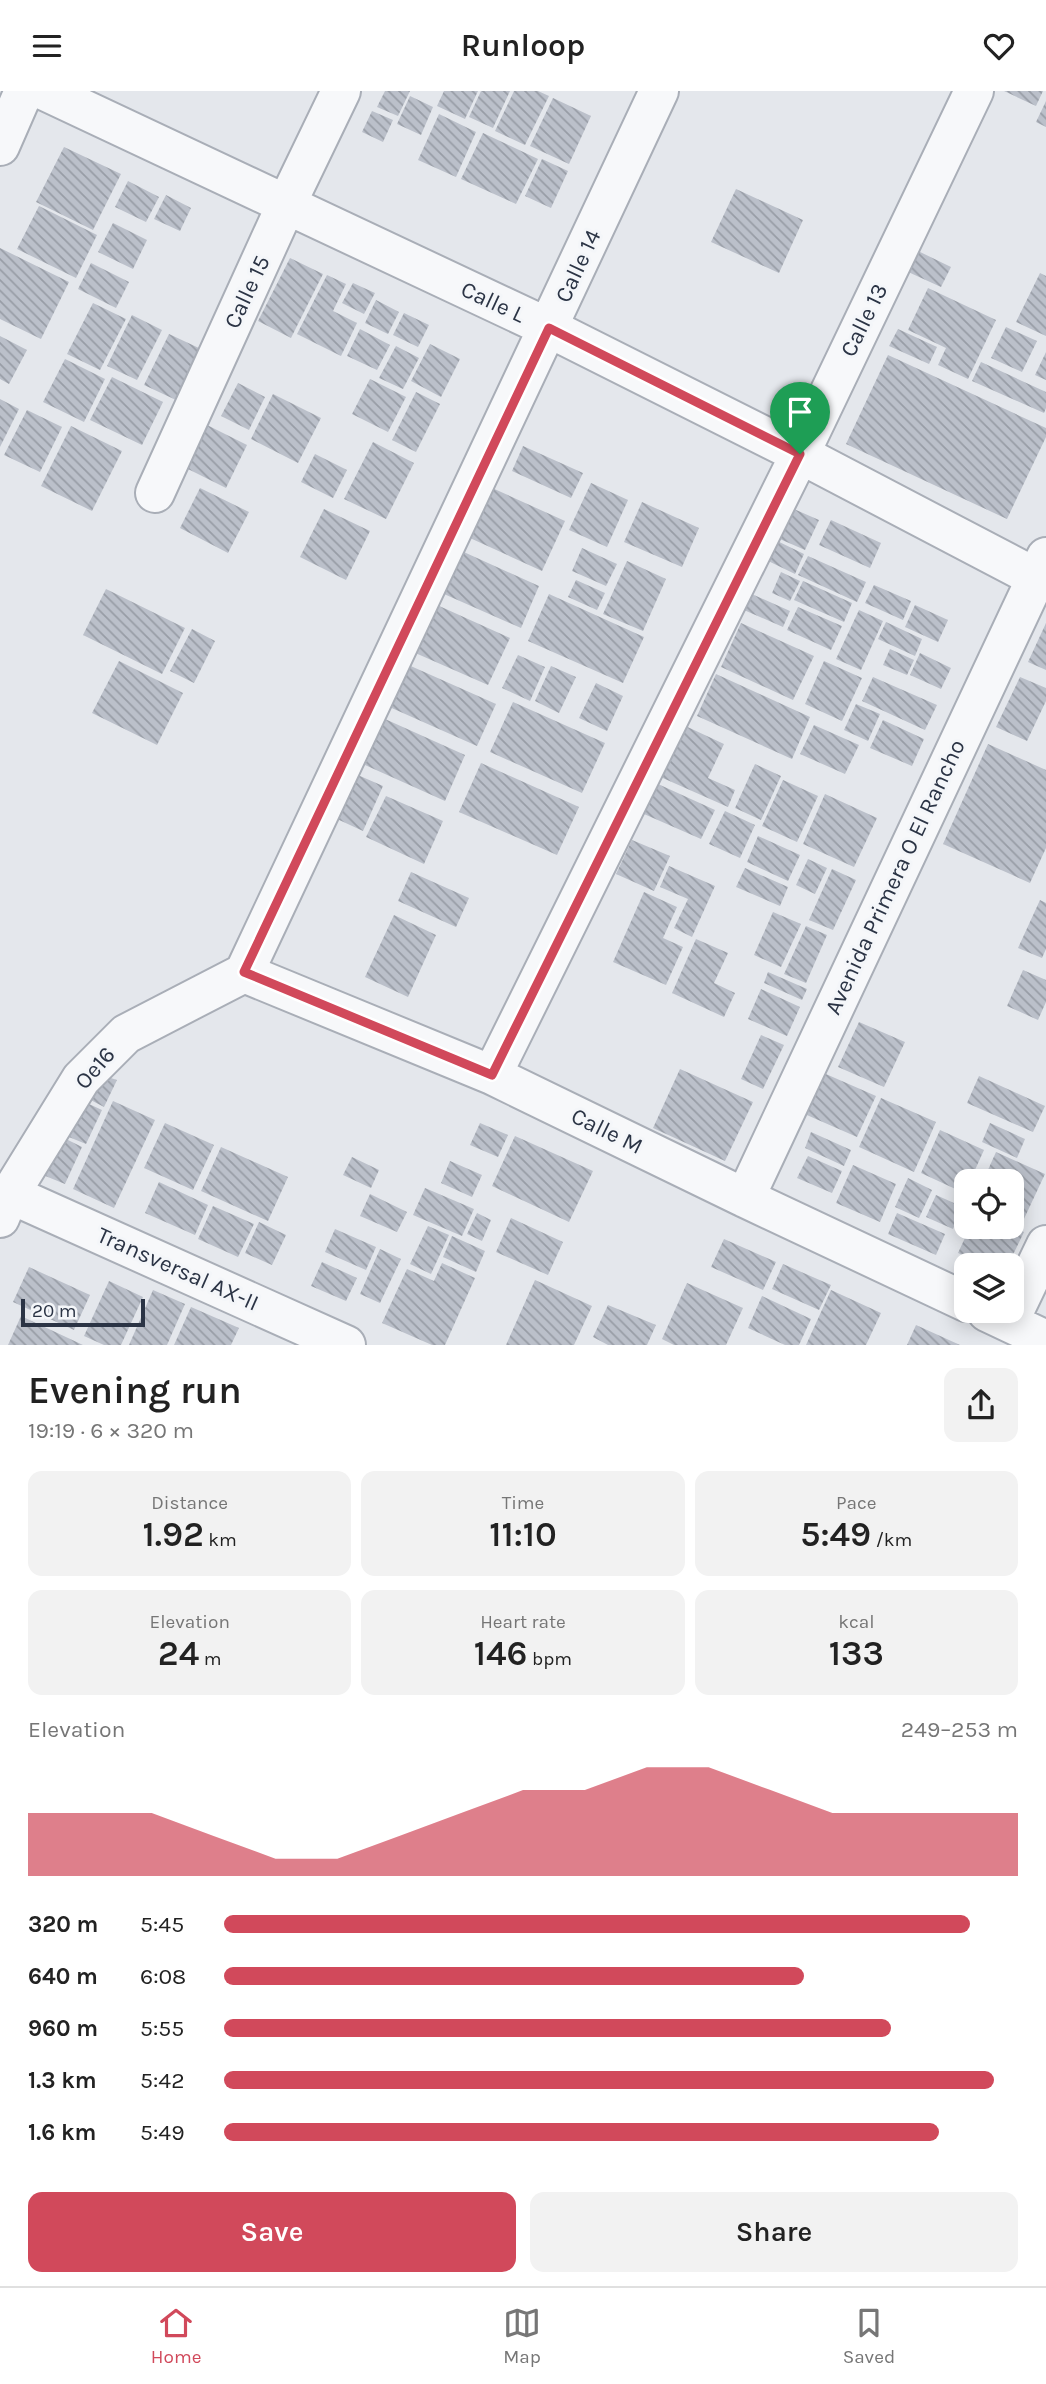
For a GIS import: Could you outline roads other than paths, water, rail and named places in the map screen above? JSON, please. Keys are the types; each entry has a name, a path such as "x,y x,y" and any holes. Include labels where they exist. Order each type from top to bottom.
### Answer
{"street":[{"path":"0,146 24,91"},
{"name":"Calle L","path":"45,91 549,328 1042,573"},
{"name":"Calle 15","path":"155,493 341,91"},
{"name":"Calle 14","path":"244,972 659,91"},
{"name":"Calle 13","path":"492,1075 800,454 974,91"},
{"name":"Avenida Primera O El Rancho","path":"745,1198 1042,573"},
{"name":"Calle M","path":"244,972 492,1075 954,1296"},
{"name":"Oe16","path":"5,1206 81,1079 126,1034 244,972"},
{"name":"Transversal AX-II","path":"5,1206 346,1345"},
{"path":"1024,1277 1046,1245"},
{"path":"1010,1323 1046,1340"}]}
